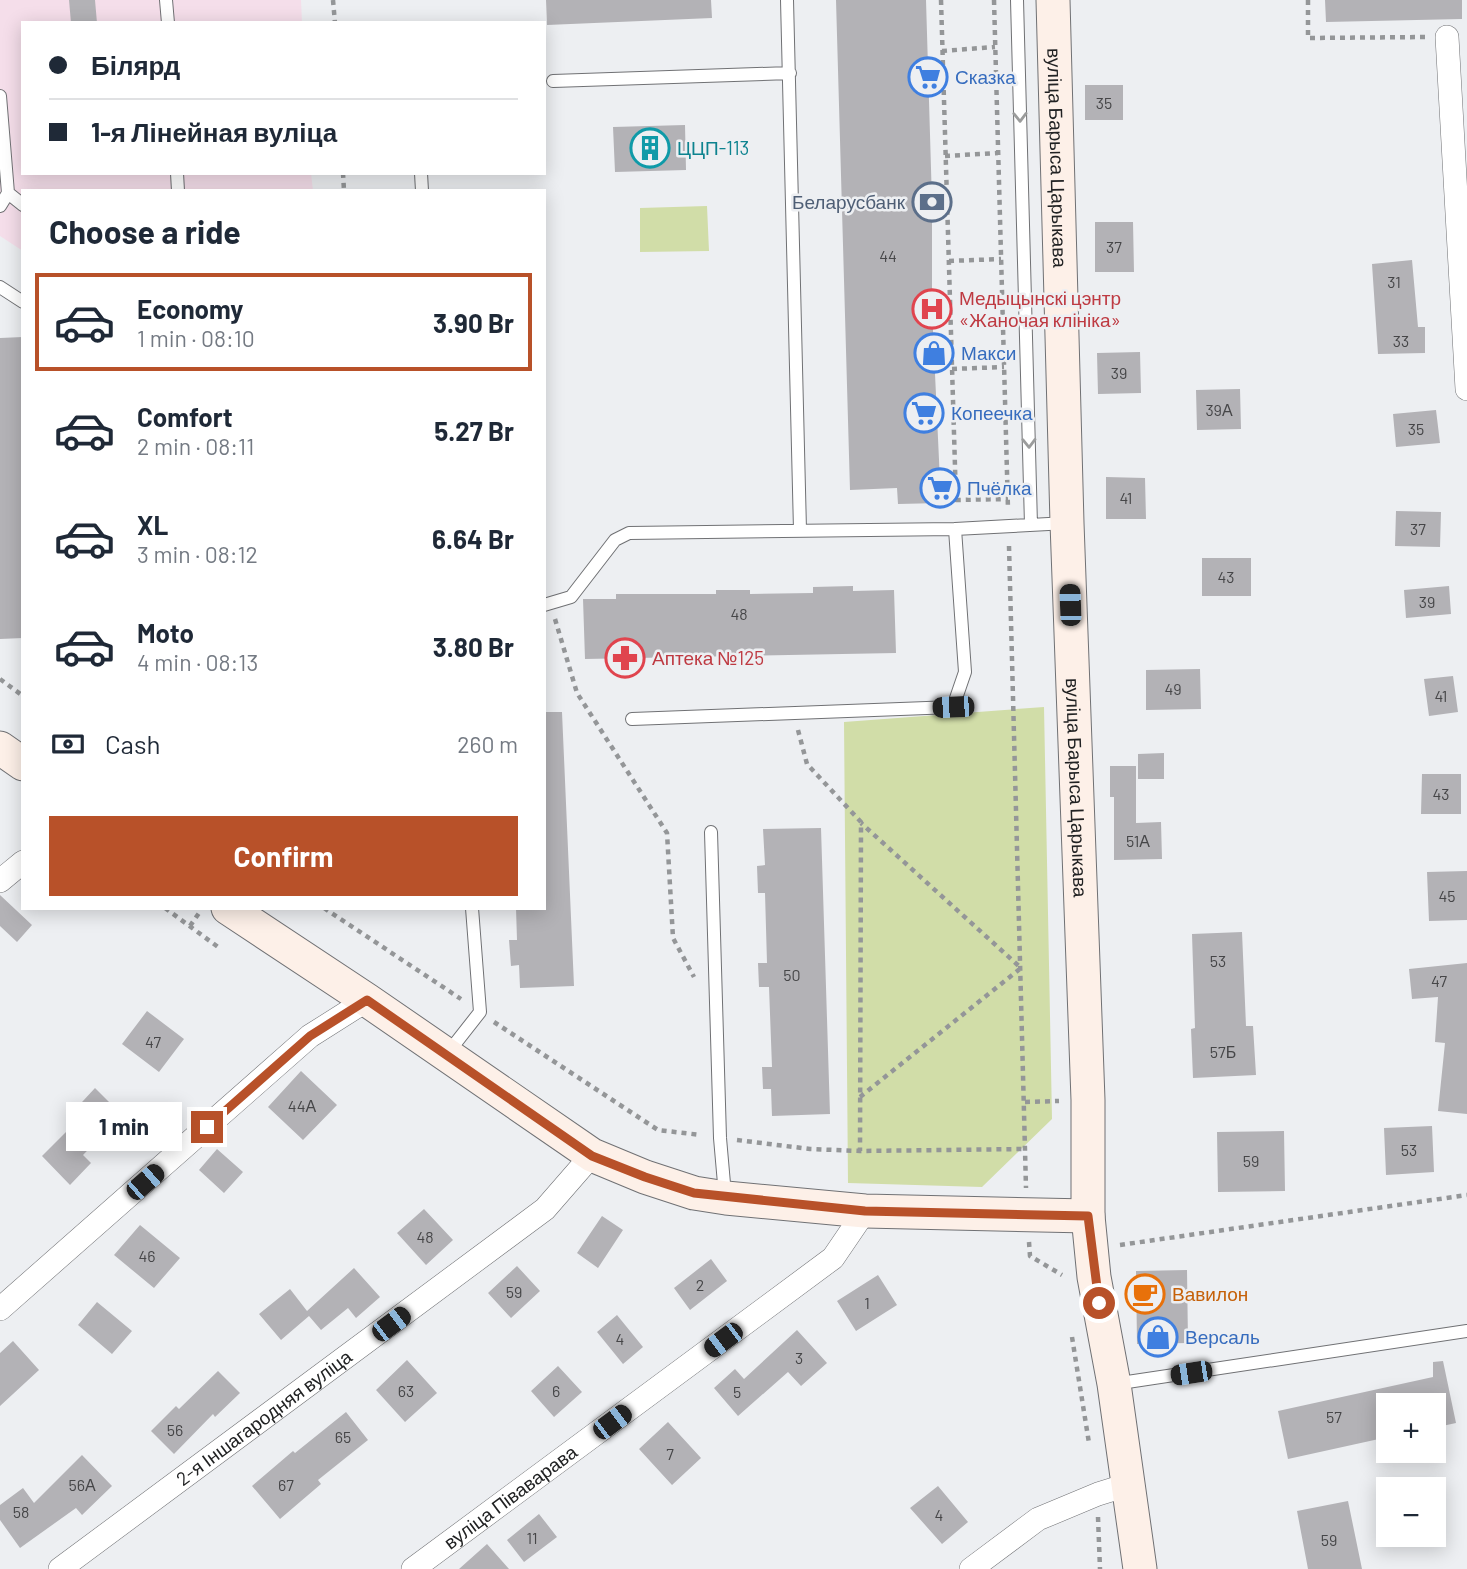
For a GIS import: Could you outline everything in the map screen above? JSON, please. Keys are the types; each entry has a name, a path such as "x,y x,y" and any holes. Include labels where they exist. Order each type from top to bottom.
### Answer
{"main road":[{"name":"вуліца Барыса Царыкава","path":"1053,0 1067,523 1088,1086 1088,1216 1094,1276 1114,1384 1140,1569"},
{"path":"0,748 21,763"},
{"path":"231,910 367,1000 592,1156 645,1177 682,1189 726,1198 865,1211 1088,1216"}],"street":[{"path":"1447,37 1467,389"},
{"path":"0,881 21,864"},
{"path":"0,1309 310,1036 367,1000"},
{"name":"2-я Іншагародняя вуліца","path":"60,1569 545,1209 592,1156"},
{"name":"вуліца Піваварава","path":"413,1569 833,1258 865,1211"},
{"path":"971,1569 1038,1519 1127,1485"}],"lane":[{"path":"166,0 167,21"},
{"path":"787,0 800,530"},
{"path":"1017,0 1031,525"},
{"path":"553,80 790,73"},
{"path":"0,96 8,193 0,206"},
{"path":"8,193 21,203"},
{"path":"0,287 21,301"},
{"path":"547,604 571,597 615,540 629,533 955,529 1067,523"},
{"path":"632,719 953,707 965,672 955,529"},
{"path":"711,832 720,1138 726,1198"},
{"path":"447,1055 480,1012 472,910"},
{"path":"1114,1384 1467,1331"}],"path":[{"path":"333,0 334,21"},
{"path":"941,0 957,500 1008,499"},
{"path":"993,0 1027,1149 1026,1215 1030,1256 1062,1275"},
{"path":"1308,0 1308,38 1447,37"},
{"path":"942,51 995,47"},
{"path":"945,156 998,153"},
{"path":"949,261 1001,259"},
{"path":"952,369 1004,367"},
{"path":"547,604 577,693 667,833 673,937 717,1018"},
{"path":"0,679 21,695"},
{"path":"794,712 807,764 861,822 1021,968"},
{"path":"860,1152 861,822"},
{"path":"168,910 218,947"},
{"path":"190,926 201,910"},
{"path":"327,910 658,1130 810,1149 860,1152 1027,1149"},
{"path":"860,1097 1021,968"},
{"path":"1119,1245 1467,1195"}],"shaded area":[{"path":"0,0 301,0 302,21 21,21 21,175 311,175 313,189 21,189 21,250 0,236"}],"green space":[{"path":"707,206 709,251 640,252 640,208"},
{"path":"1044,707 1052,1119 982,1187 848,1183 844,722"}],"building":[{"path":"69,0 95,0 97,21 71,21"},
{"path":"546,0 711,0 712,18 547,25"},
{"path":"836,0 926,0 932,309 941,503 898,504 897,488 850,490"},
{"path":"1325,0 1462,0 1462,19 1326,22"},
{"path":"1085,85 1123,85 1123,120 1085,120"},
{"name":"ЦЦП-113","path":"685,125 686,170 615,172 613,127"},
{"path":"1095,222 1133,222 1134,272 1095,272"},
{"path":"1412,260 1418,327 1425,327 1425,353 1378,354 1372,264"},
{"path":"21,337 21,638 0,639 0,338"},
{"path":"1140,352 1141,393 1098,394 1097,353"},
{"path":"1240,389 1241,429 1197,430 1196,390"},
{"path":"1436,410 1440,443 1396,447 1393,414"},
{"path":"1106,477 1145,478 1146,519 1106,519"},
{"path":"1396,511 1441,512 1440,547 1395,546"},
{"path":"1202,558 1251,558 1251,596 1202,596"},
{"path":"853,586 853,591 894,590 896,653 585,659 583,599 616,599 616,594 716,594 716,590 750,590 750,594 813,593 813,587"},
{"path":"1449,586 1451,614 1406,618 1404,590"},
{"path":"1200,669 1201,709 1146,710 1146,670"},
{"path":"1453,676 1458,712 1429,716 1424,679"},
{"path":"546,712 562,712 574,986 520,988 519,965 511,966 509,940 517,940 516,910 546,910"},
{"path":"1164,753 1164,779 1138,779 1138,754"},
{"path":"1110,766 1136,766 1136,823 1161,822 1162,859 1114,860 1114,797 1110,797"},
{"path":"1422,774 1461,774 1461,814 1421,814"},
{"path":"821,828 830,1114 772,1116 771,1089 763,1089 762,1067 772,1067 769,987 759,987 758,963 767,963 765,893 758,893 757,866 765,865 763,829"},
{"path":"1467,871 1467,920 1429,921 1427,872"},
{"path":"0,895 32,925 17,942 0,926"},
{"path":"1242,932 1246,1026 1253,1026 1256,1075 1193,1078 1191,1029 1195,1028 1192,934"},
{"path":"1467,963 1467,1114 1438,1111 1445,1043 1435,1042 1438,997 1412,999 1409,969"},
{"path":"147,1011 184,1039 159,1072 122,1044"},
{"path":"301,1071 337,1105 303,1140 268,1107"},
{"path":"95,1088 122,1115 83,1155 91,1163 70,1185 42,1156 77,1121 70,1115"},
{"path":"1432,1126 1434,1172 1386,1175 1384,1128"},
{"path":"1284,1131 1285,1191 1218,1192 1217,1132"},
{"path":"217,1149 243,1172 224,1193 199,1170"},
{"path":"424,1209 453,1240 426,1265 397,1233"},
{"path":"602,1216 623,1230 598,1268 577,1253"},
{"path":"140,1225 180,1258 154,1288 114,1255"},
{"path":"711,1259 727,1281 690,1310 674,1288"},
{"path":"517,1266 540,1291 511,1318 488,1293"},
{"path":"354,1268 380,1297 356,1318 348,1308 321,1330 309,1316 281,1340 259,1314 290,1289 307,1311"},
{"path":"1187,1270 1188,1343 1137,1344 1136,1271"},
{"path":"878,1275 897,1305 856,1331 837,1301"},
{"path":"97,1302 132,1331 112,1354 78,1325"},
{"path":"617,1315 643,1347 623,1364 597,1332"},
{"path":"797,1330 827,1363 801,1386 788,1372 738,1416 714,1388 735,1369 744,1379"},
{"path":"13,1341 39,1370 0,1406 0,1353"},
{"path":"407,1360 437,1393 405,1422 376,1390"},
{"path":"1443,1361 1456,1423 1446,1425 1446,1393 1376,1393 1376,1440 1288,1459 1278,1411 1433,1377 1433,1362"},
{"path":"558,1366 582,1392 554,1417 531,1391"},
{"path":"218,1371 240,1393 215,1417 213,1414 174,1454 151,1431 176,1406 179,1409"},
{"path":"346,1412 368,1440 318,1480 321,1484 280,1519 252,1486 293,1451 295,1453"},
{"path":"668,1422 701,1458 672,1485 639,1449"},
{"path":"82,1455 112,1486 82,1515 76,1508 20,1548 0,1520 0,1505 23,1488 34,1503"},
{"path":"938,1486 968,1522 942,1544 910,1508"},
{"path":"1348,1501 1362,1569 1308,1569 1297,1511"},
{"path":"539,1514 557,1537 524,1562 507,1540"},
{"path":"487,1544 509,1569 459,1569"}],"place":[{"name":"Сказка","path":"928,77"},
{"name":"ЦЦП-113","path":"650,148"},
{"name":"Беларусбанк","path":"932,202"},
{"name":"Медыцынскі цэнтр «Жаночая клініка»","path":"932,309"},
{"name":"Макси","path":"934,353"},
{"name":"Копеечка","path":"924,413"},
{"name":"Пчёлка","path":"940,488"},
{"name":"Аптека №125","path":"625,658"},
{"name":"Вавилон","path":"1145,1294"},
{"name":"Версаль","path":"1158,1337"}],"route":[{"path":"207,1127 310,1036 367,1000 592,1156 694,1193 865,1211 1088,1216 1099,1303"}]}
